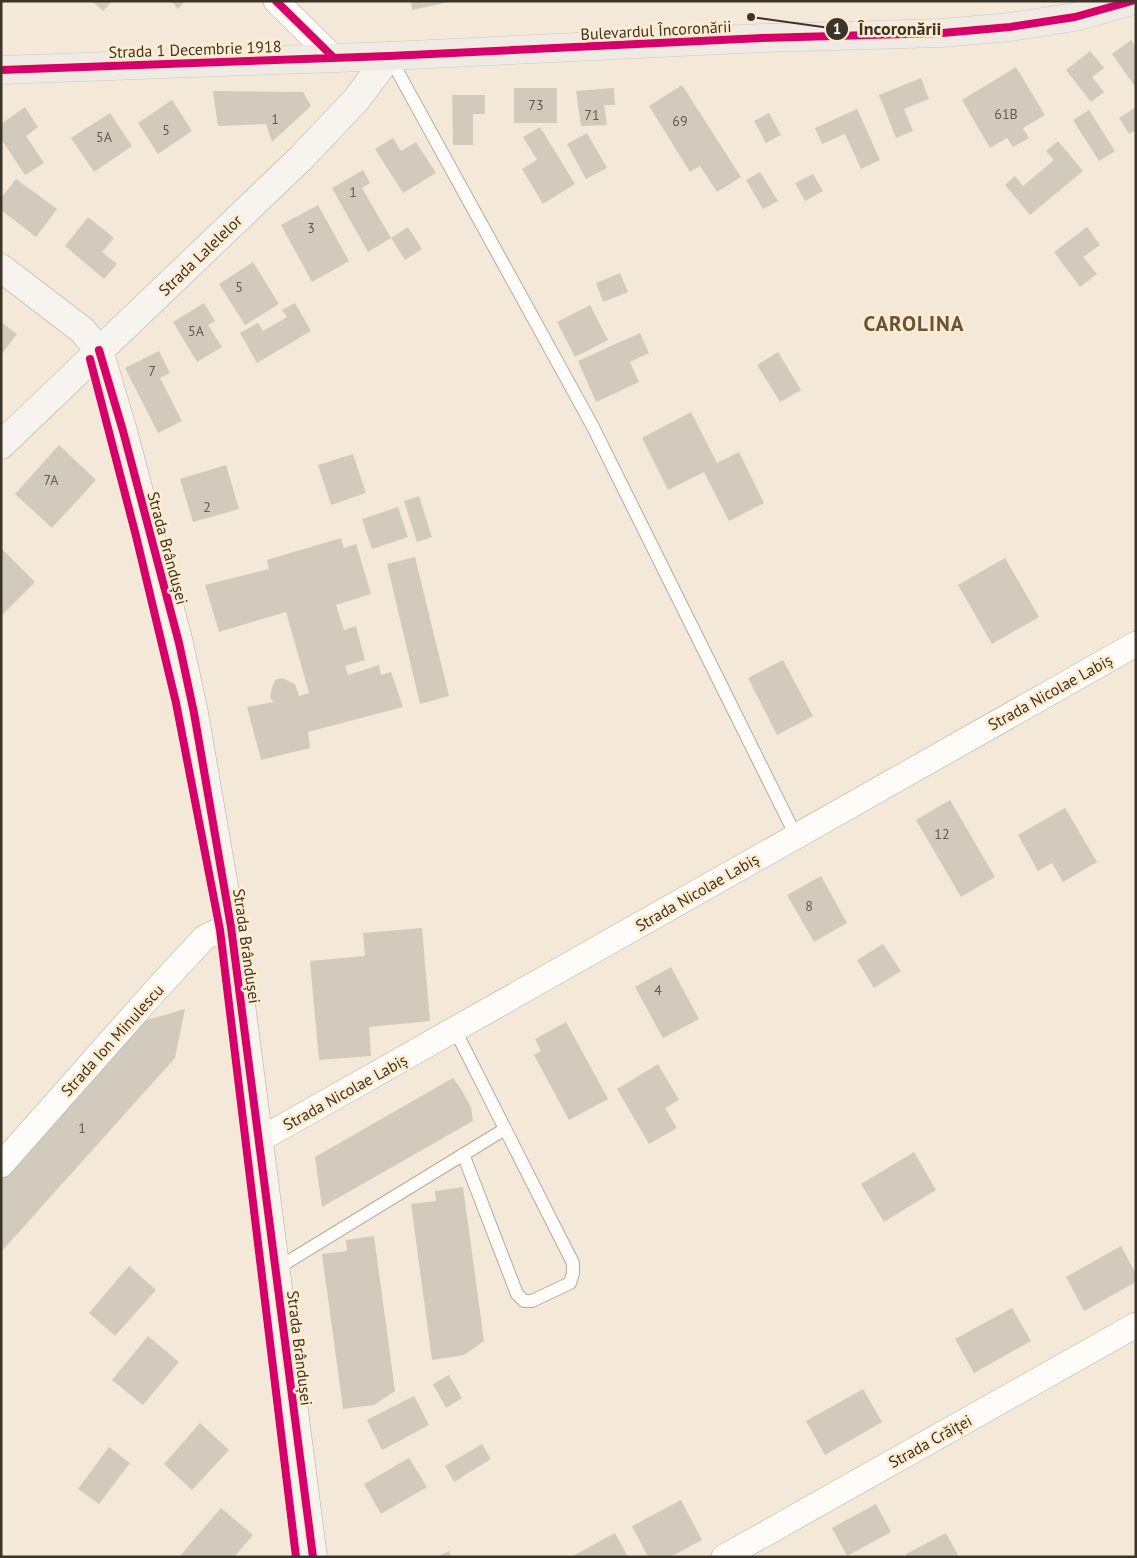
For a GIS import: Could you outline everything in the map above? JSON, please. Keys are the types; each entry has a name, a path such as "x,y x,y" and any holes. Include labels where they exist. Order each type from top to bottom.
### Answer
{"main road":[{"name":"Bulevardul Încoronării","path":"389,56 762,38 942,33 1010,27 1075,17 1132,1"},
{"name":"Strada 1 Decembrie 1918","path":"1,70 389,56"},
{"name":"Strada Lalelelor","path":"1,445 300,159 356,100 389,56"},
{"name":"Strada Brândușei","path":"1,268 82,330 99,350 123,432 179,643 194,714 232,927 314,1557"}],"street":[{"path":"276,1 334,58"},
{"name":"Strada Nicolae Labiș","path":"259,1140 1136,644"},
{"name":"Strada Ion Minulescu","path":"1,1165 204,938 220,930 232,927"},
{"name":"Strada Crăiței","path":"724,1557 1136,1325"}],"lane":[{"path":"389,56 592,425 796,836"},
{"path":"455,1030 573,1263 570,1283 532,1301 524,1302 517,1294 464,1154"},
{"path":"276,1269 505,1129"}],"building":[{"path":"92,1 112,1 103,11"},
{"path":"171,1 185,1 178,9"},
{"path":"411,1 449,1 449,2 412,10"},
{"path":"1131,40 1136,47 1136,88 1112,54"},
{"path":"1090,51 1104,68 1092,77 1104,92 1091,102 1066,70"},
{"path":"1016,67 1045,115 1023,128 1029,138 1013,147 1007,138 990,148 962,100"},
{"path":"921,78 929,99 904,109 913,131 896,138 879,95"},
{"path":"682,85 741,177 717,192 700,166 690,172 649,106"},
{"path":"514,88 557,88 557,123 514,123"},
{"path":"614,88 615,105 604,105 607,125 581,126 576,91"},
{"path":"213,91 303,92 311,106 272,142 266,124 218,126"},
{"path":"452,95 485,95 485,114 473,114 473,145 453,145"},
{"path":"172,100 192,131 158,154 138,123"},
{"path":"25,107 38,127 26,136 44,163 25,175 1,139 1,124"},
{"path":"1136,107 1136,130 1129,134 1119,118"},
{"path":"857,109 880,160 861,169 845,134 822,144 815,128"},
{"path":"1089,110 1115,151 1099,161 1073,120"},
{"path":"110,113 132,146 94,172 71,138"},
{"path":"769,113 781,135 766,143 754,121"},
{"path":"540,127 575,184 543,204 522,169 537,160 523,137"},
{"path":"587,133 607,168 586,179 567,144"},
{"path":"393,138 401,151 416,142 436,173 403,193 375,149"},
{"path":"1058,141 1083,171 1030,215 1005,185 1015,176 1023,186 1054,160 1046,151"},
{"path":"363,170 370,183 362,188 391,238 368,252 332,188"},
{"path":"760,172 778,201 763,209 746,180"},
{"path":"813,174 823,191 805,201 795,183"},
{"path":"16,179 57,209 36,237 1,210 1,198"},
{"path":"318,205 349,261 312,282 281,225"},
{"path":"88,217 114,238 102,252 117,264 104,279 65,246"},
{"path":"408,227 422,249 405,260 391,238"},
{"path":"1087,227 1100,245 1083,257 1097,274 1080,287 1054,252"},
{"path":"253,262 279,304 245,325 219,284"},
{"path":"620,273 628,292 603,302 596,283"},
{"path":"204,303 215,321 208,325 222,347 197,362 173,322"},
{"path":"295,303 311,331 257,363 240,333 258,323 263,331 287,317 282,310"},
{"path":"590,305 608,340 575,357 557,322"},
{"path":"1,322 17,334 1,355"},
{"path":"640,333 649,353 630,362 639,382 596,402 578,361"},
{"path":"159,351 170,373 160,378 182,421 158,433 125,368"},
{"path":"778,352 801,390 780,402 757,365"},
{"path":"691,412 717,463 739,452 764,503 729,521 704,472 668,490 642,438"},
{"path":"59,445 96,480 52,528 15,494"},
{"path":"353,454 366,493 331,505 318,465"},
{"path":"226,465 239,509 193,522 180,479"},
{"path":"419,496 432,537 417,542 404,501"},
{"path":"398,507 408,537 372,549 362,519"},
{"path":"341,538 344,548 356,544 371,594 336,605 344,630 356,626 365,660 345,666 348,675 379,665 381,675 391,672 403,707 308,732 310,748 261,760 247,707 273,702 270,697 272,687 275,680 282,678 295,684 299,696 309,693 286,612 219,632 205,585 269,569 267,560"},
{"path":"1,548 35,582 1,616"},
{"path":"415,557 449,696 420,704 387,564"},
{"path":"1005,558 1039,617 992,644 958,585"},
{"path":"783,660 813,716 777,735 748,678"},
{"path":"950,800 995,877 961,897 916,820"},
{"path":"1065,808 1097,862 1063,882 1052,863 1038,871 1018,835"},
{"path":"821,876 847,923 814,942 787,895"},
{"path":"422,928 430,1021 369,1027 371,1056 319,1060 310,961 365,956 363,933"},
{"path":"883,944 901,971 874,988 857,960"},
{"path":"671,967 699,1019 663,1038 635,987"},
{"path":"185,1009 175,1058 1,1252 1,1175 137,1023"},
{"path":"566,1022 608,1099 569,1120 534,1055 541,1051 535,1039"},
{"path":"658,1064 679,1100 665,1108 677,1128 649,1144 617,1089"},
{"path":"453,1078 471,1107 473,1121 322,1207 315,1157"},
{"path":"914,1152 936,1190 884,1222 861,1184"},
{"path":"463,1187 484,1341 464,1355 432,1360 411,1204 436,1201 435,1191"},
{"path":"374,1236 395,1391 374,1405 343,1409 322,1254 347,1251 346,1240"},
{"path":"1121,1246 1136,1274 1136,1282 1084,1311 1066,1277"},
{"path":"129,1266 156,1290 115,1336 89,1313"},
{"path":"1012,1308 1031,1341 974,1373 955,1339"},
{"path":"148,1336 179,1362 143,1405 112,1380"},
{"path":"449,1375 462,1398 446,1408 433,1384"},
{"path":"863,1389 882,1422 825,1455 806,1421"},
{"path":"414,1396 429,1425 382,1450 367,1420"},
{"path":"200,1423 229,1450 192,1490 164,1464"},
{"path":"482,1444 491,1459 454,1482 445,1466"},
{"path":"109,1447 130,1463 99,1504 78,1489"},
{"path":"409,1458 427,1487 381,1514 364,1484"},
{"path":"681,1500 702,1540 670,1557 648,1557 632,1526"},
{"path":"876,1504 891,1532 847,1556 832,1528"},
{"path":"221,1508 253,1535 234,1557 179,1557"},
{"path":"615,1533 628,1557 571,1557"},
{"path":"946,1533 959,1557 907,1557 906,1554"},
{"path":"449,1551 451,1557 437,1557"}],"cycle path":[{"path":"276,1 334,58"},
{"path":"1,70 389,56 762,38 942,33 1010,27 1075,17 1132,1"},
{"path":"99,350 123,431 179,643 194,713 231,927 313,1557"},
{"path":"90,359 136,536 176,703 220,930 296,1557"}],"place":[{"name":"Încoronării","path":"751,17"}],"district":[{"name":"CAROLINA","path":"914,324"}]}
